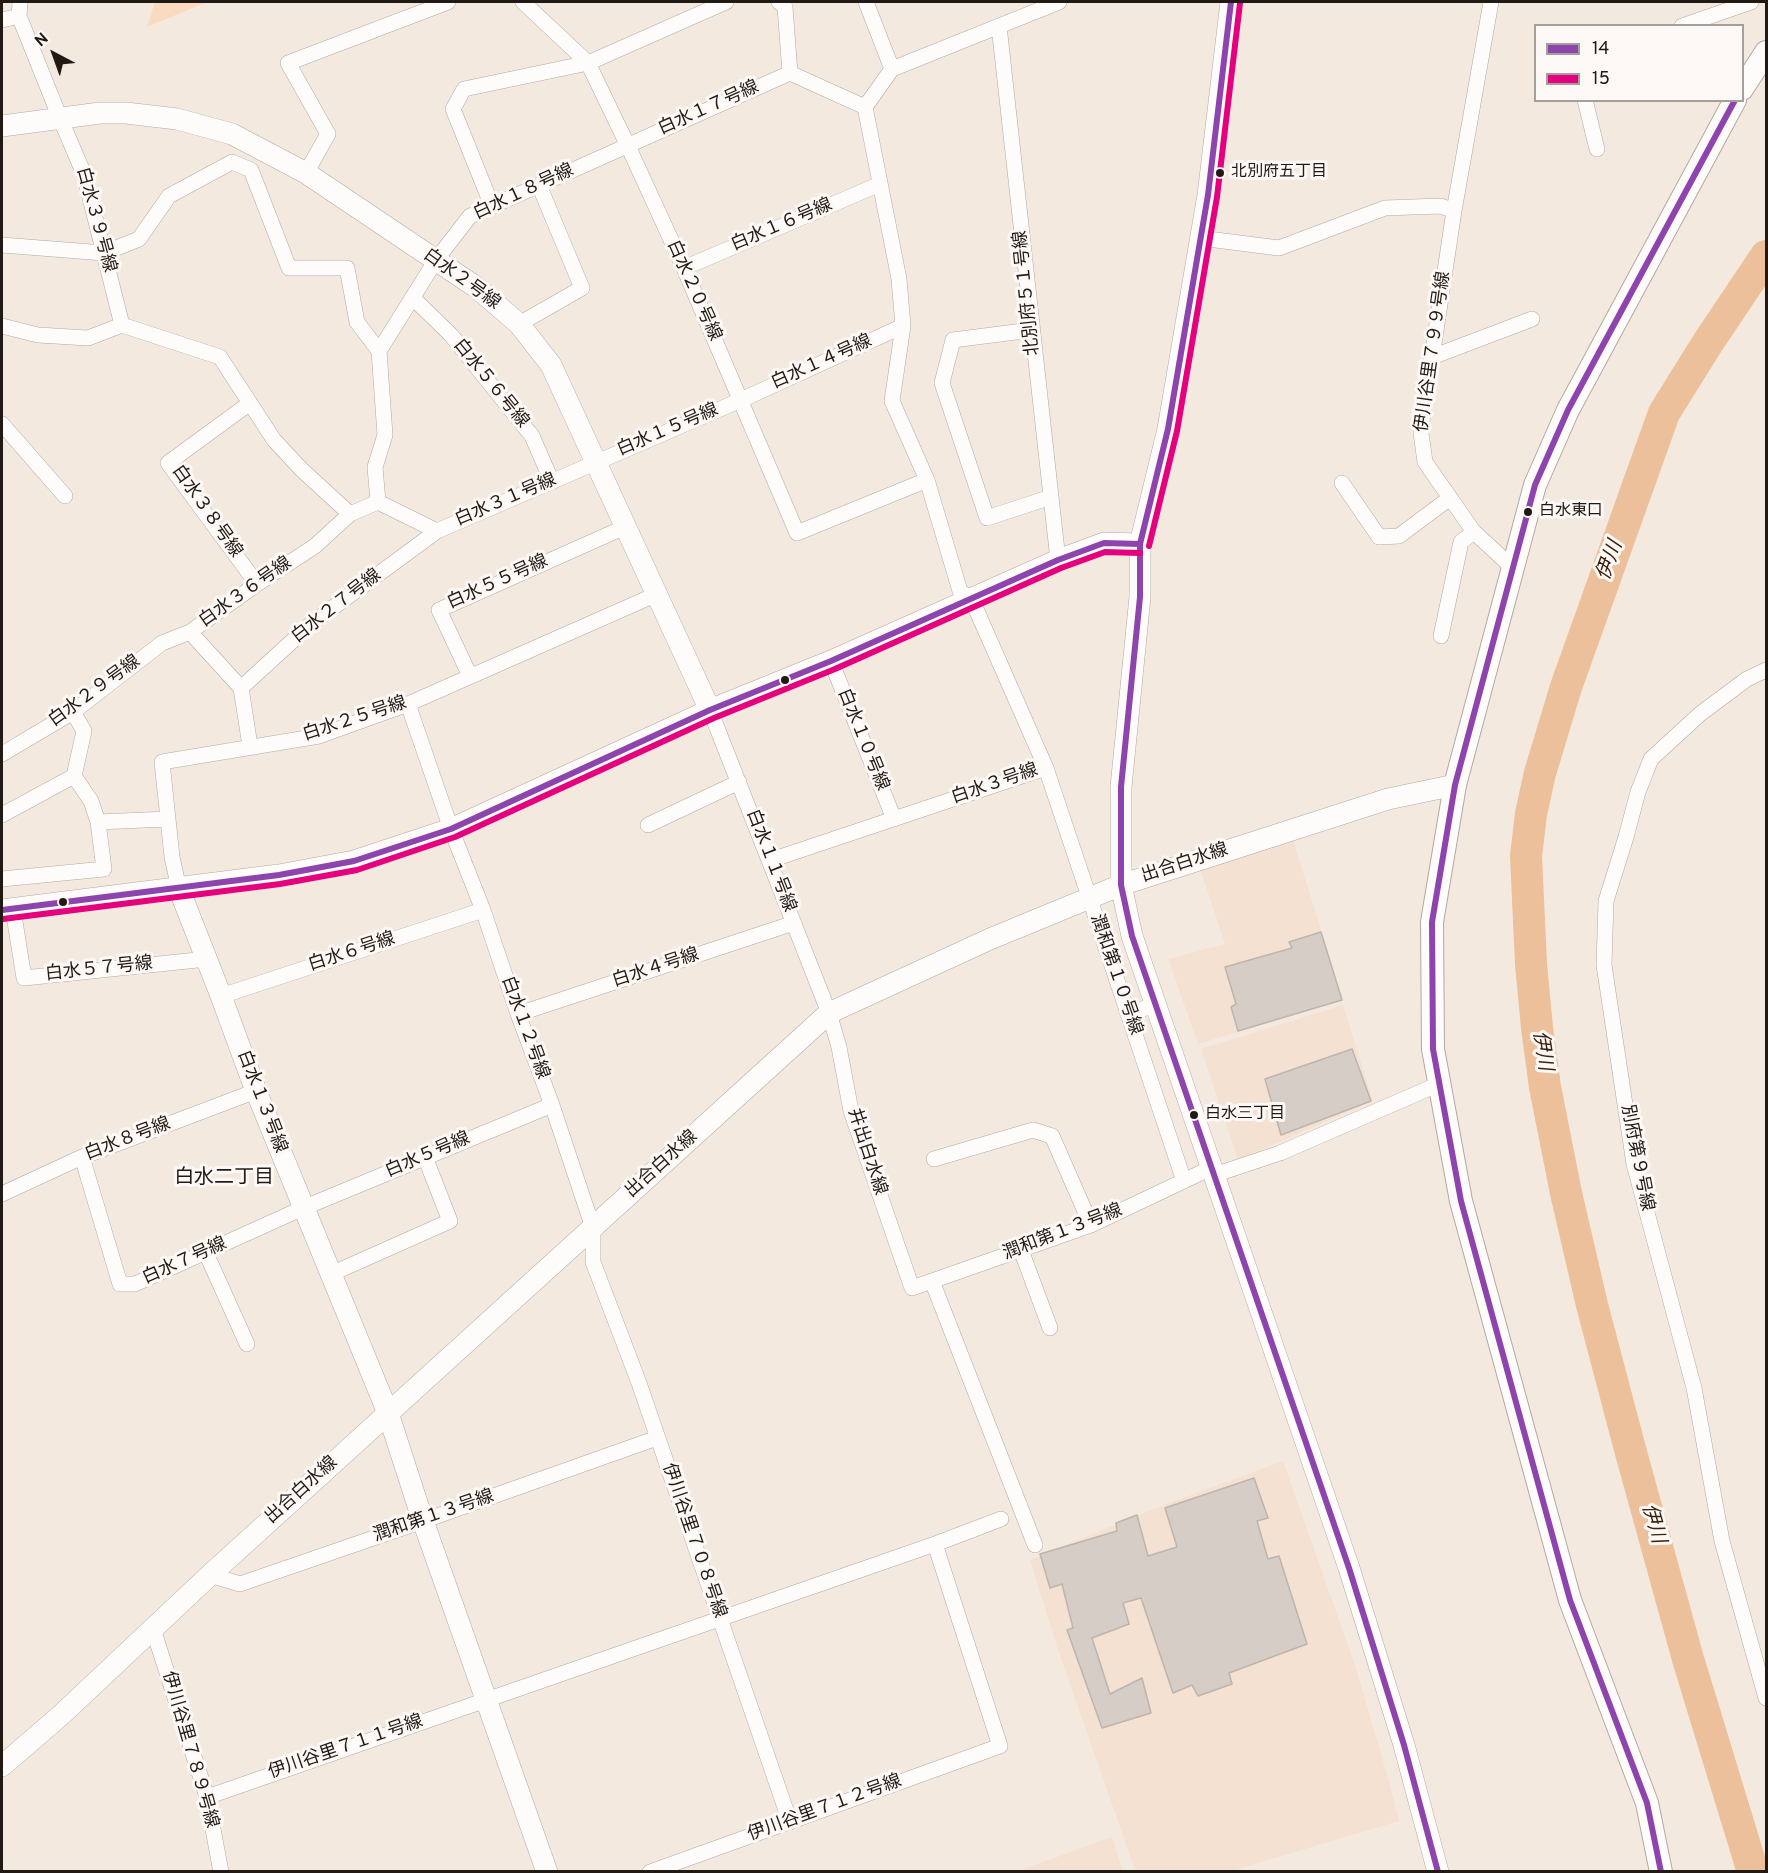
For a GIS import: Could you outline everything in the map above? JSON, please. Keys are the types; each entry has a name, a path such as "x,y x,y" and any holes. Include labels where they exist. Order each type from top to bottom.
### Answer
{"main road":[{"path":"1744,87 1767,52"},
{"path":"1661,1872 1647,1803 1570,1600 1461,1201 1433,1049 1432,922 1455,785 1536,484 1568,410 1734,102"}],"street":[{"path":"306,173 328,134 288,63 448,2"},
{"path":"523,2 588,63"},
{"path":"492,206 453,109 464,88 588,63 726,2"},
{"path":"779,2 785,7 790,73 866,107"},
{"path":"866,2 892,69"},
{"path":"972,600 960,591 927,480 892,401 903,327 898,279 866,107 892,69 1059,2"},
{"path":"1231,2 1208,195 1168,429 1140,544 1140,597 1121,787 1121,885 1132,936 1155,1005 1349,1568 1404,1744 1438,1872"},
{"name":"伊川谷里７９９号線","path":"1491,2 1454,211 1422,422 1425,462 1474,532 1514,568"},
{"path":"1688,24 1751,2"},
{"path":"2,20 20,9"},
{"name":"白水３９号線","path":"20,9 60,118 84,174 122,325"},
{"name":"北別府５１号線","path":"999,26 1058,560"},
{"name":"白水２０号線","path":"588,63 684,268 797,533 927,480"},
{"name":"白水１７号線","path":"628,146 790,73"},
{"path":"1585,102 1597,149"},
{"name":"白水２号線","path":"2,126 100,113 126,113 177,119 232,134 306,173 476,287 519,324 550,365 710,711"},
{"name":"白水１８号線","path":"379,351 436,260 470,216 628,146"},
{"path":"2,245 104,253 139,238 169,196 232,162 251,170 289,268 346,268 357,322 379,351 385,435 375,467 378,502 350,514 301,469 274,440 220,357 122,325 88,338 38,335 2,326"},
{"name":"白水１６号線","path":"684,268 880,184"},
{"path":"519,324 582,288 539,185"},
{"path":"1200,238 1279,248 1385,208 1441,206 1454,211"},
{"name":"白水５６号線","path":"413,298 451,334 532,436 552,482"},
{"path":"1432,357 1532,319"},
{"name":"白水１４号線","path":"741,400 903,327"},
{"path":"1031,330 953,340 942,383 987,518 1051,496"},
{"name":"白水１５号線","path":"596,463 741,400"},
{"name":"白水３８号線","path":"250,403 168,463 256,584"},
{"path":"2,424 65,496"},
{"name":"白水３１号線","path":"378,502 437,531 596,463"},
{"path":"1342,483 1379,537 1399,536 1450,498"},
{"name":"白水３６号線","path":"241,688 190,632 256,584 315,546 350,514"},
{"name":"白水５５号線","path":"470,676 438,610 625,527"},
{"name":"白水２７号線","path":"241,688 312,623 437,531"},
{"path":"1441,636 1461,542 1474,532"},
{"path":"7,909 179,889 279,875 354,861 451,829 710,711 972,600 1058,560 1104,543 1140,544"},
{"name":"白水２５号線","path":"179,889 172,856 162,762 318,736 408,704 656,595"},
{"name":"白水３号線","path":"771,860 1046,768 972,600"},
{"name":"白水２９号線","path":"2,754 73,712 162,643 190,632"},
{"name":"白水１０号線","path":"831,661 894,819"},
{"name":"別府第９号線","path":"1767,669 1748,679 1700,714 1651,759 1638,792 1606,901 1604,965 1634,1164 1694,1388 1722,1541 1767,1698"},
{"path":"241,688 250,746"},
{"name":"白水１２号線","path":"408,704 552,1105 593,1228 593,1262"},
{"name":"白水１１号線","path":"710,711 771,860 829,1013"},
{"path":"2,879 104,869 98,822 91,801 74,776 84,731 73,712"},
{"name":"潤和第１０号線","path":"1046,768 1184,1181"},
{"path":"2,815 74,776"},
{"path":"648,825 739,782"},
{"name":"出合白水線","path":"2,1766 60,1716 210,1575 829,1013 990,939 1121,885 1388,799 1455,785"},
{"path":"98,822 168,819"},
{"name":"白水１３号線","path":"179,889 256,1091 388,1413 544,1871"},
{"name":"白水５７号線","path":"7,909 24,978 207,959"},
{"name":"白水６号線","path":"221,996 483,910"},
{"name":"白水４号線","path":"518,1014 794,923"},
{"path":"1129,1015 1155,1005"},
{"name":"井出白水線","path":"829,1013 839,1047 851,1111 912,1288"},
{"name":"潤和第１３号線","path":"912,1288 1091,1225 1184,1181 1280,1153 1439,1084"},
{"name":"白水８号線","path":"2,1194 82,1157 256,1091"},
{"name":"白水５号線","path":"303,1208 552,1105"},
{"path":"934,1159 1033,1130 1052,1136 1091,1225"},
{"name":"白水７号線","path":"82,1157 120,1284 135,1284 303,1208"},
{"path":"330,1274 450,1221 425,1157"},
{"path":"1021,1250 1050,1328"},
{"path":"206,1253 247,1344"},
{"name":"伊川谷里７０８号線","path":"593,1262 639,1383 790,1822"},
{"path":"932,1281 1035,1545"},
{"name":"潤和第１３号線","path":"210,1575 240,1584 657,1438"},
{"name":"伊川谷里７１１号線","path":"207,1797 936,1544 1001,1519"},
{"name":"伊川谷里７１２号線","path":"650,1872 1000,1746 936,1544"},
{"name":"伊川谷里７８９号線","path":"153,1629 207,1797 221,1872"}],"shaded area":[{"path":"155,2 207,2 147,27"},
{"path":"1293,840 1343,1000 1198,1044 1168,959 1225,944 1200,868"},
{"path":"1343,1005 1373,1101 1238,1160 1201,1049"},
{"path":"1283,1461 1355,1665 1399,1821 1232,1871 1132,1871 1135,1870 1057,1647 1030,1560 1153,1509"},
{"path":"1111,1837 1123,1871 1019,1871"}],"building":[{"path":"1321,932 1342,1000 1238,1031 1231,1007 1236,1004 1225,967 1292,948 1289,942"},
{"path":"1352,1049 1371,1101 1281,1135 1265,1079"},
{"path":"1254,1478 1268,1518 1257,1521 1268,1559 1279,1556 1307,1644 1229,1673 1232,1684 1198,1696 1192,1685 1173,1693 1141,1598 1123,1603 1129,1624 1092,1638 1110,1694 1142,1678 1151,1713 1102,1728 1067,1630 1073,1628 1062,1584 1050,1588 1040,1554 1117,1531 1116,1523 1137,1515 1148,1556 1177,1547 1165,1508"}],"waterway":[{"name":"伊川","path":"1753,1872 1688,1659 1630,1449 1592,1305 1566,1193 1545,1087 1537,1028 1531,964 1526,856 1531,814 1540,773 1566,687 1664,413 1766,256"}],"transit line":[{"name":"14","path":"1231,2 1208,195 1168,429 1140,544 1140,597 1121,787 1121,885 1132,936 1349,1568 1404,1745 1438,1872"},
{"name":"15","path":"1149,546 1177,431 1217,197 1240,3"},
{"name":"14","path":"1661,1872 1647,1803 1570,1600 1461,1201 1433,1049 1432,922 1455,785 1535,485 1568,410 1734,102"},
{"name":"14","path":"2,910 279,875 354,861 451,829 710,710 831,661 1058,560 1104,543 1140,544"},
{"name":"15","path":"3,919 280,884 357,870 455,837 714,718 835,669 1061,568 1105,552 1140,553"}],"place":[{"name":"北別府五丁目","path":"1220,173"},
{"name":"白水東口","path":"1528,512"},
{"name":"白水三丁目","path":"1194,1115"}],"district":[{"name":"白水二丁目","path":"224,1179"}]}
